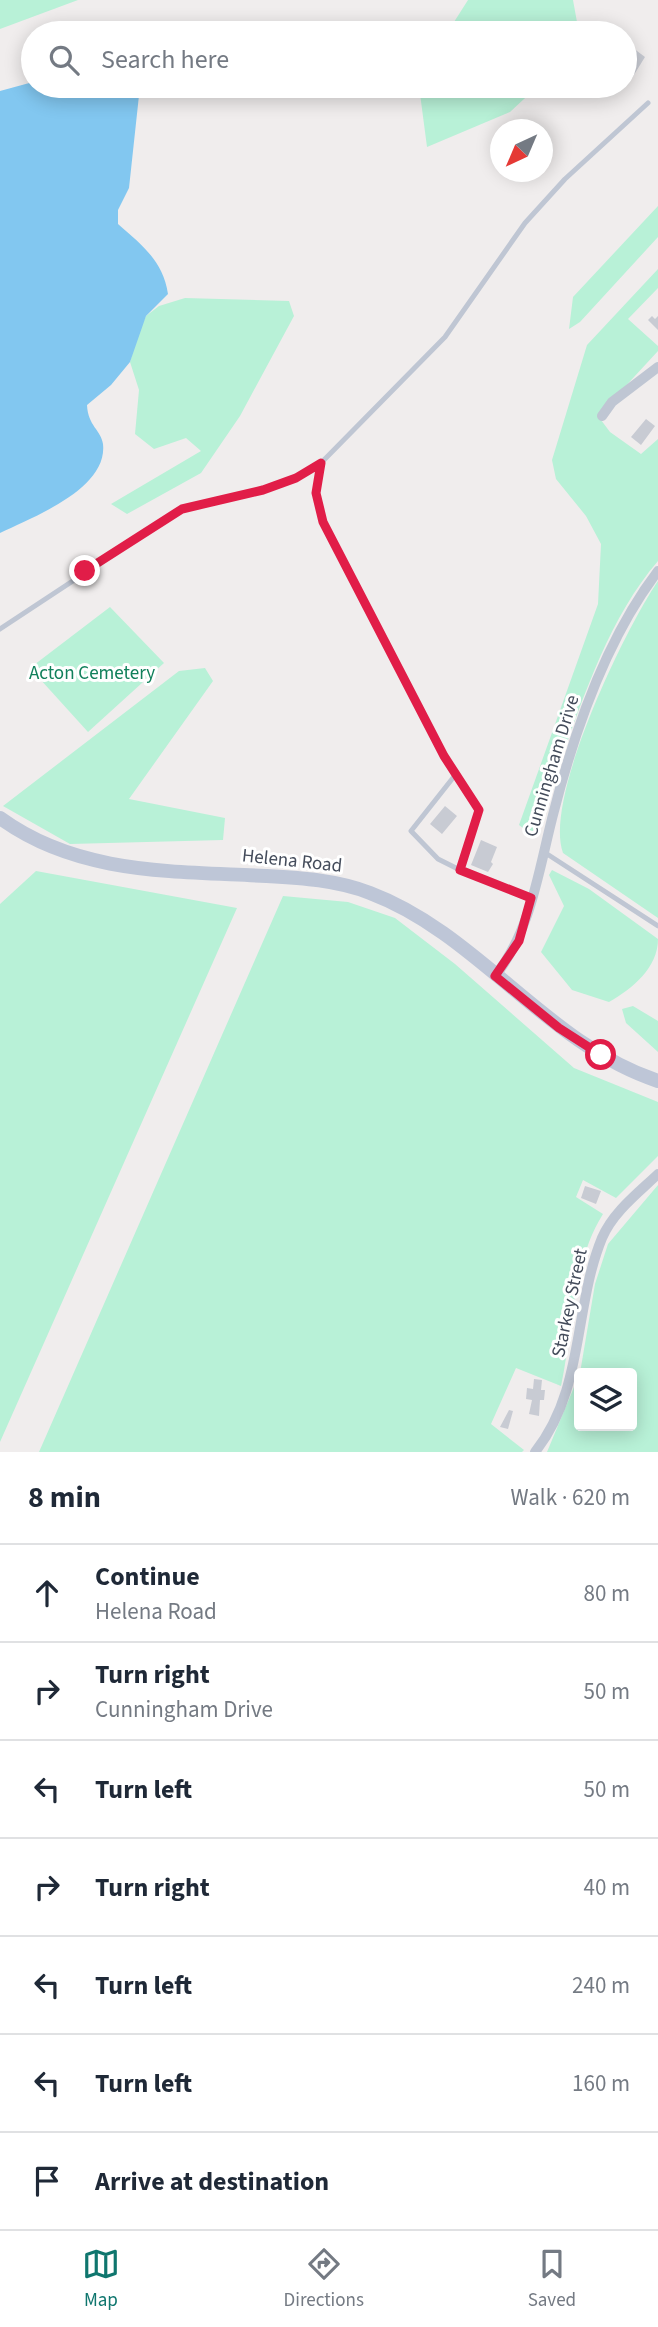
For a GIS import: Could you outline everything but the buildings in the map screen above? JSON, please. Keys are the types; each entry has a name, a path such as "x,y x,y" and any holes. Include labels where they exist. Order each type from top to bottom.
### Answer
{"main road":[{"name":"Helena Road","path":"0,818 53,849 103,864 291,878 353,887 394,903 430,924 580,1042 619,1066 658,1081"}],"street":[{"path":"602,416 612,402 658,367"},
{"name":"Cunningham Drive","path":"495,976 519,941 569,757 588,706 623,628 658,571"},
{"name":"Starkey Street","path":"535,1452 555,1421 574,1370 583,1307 602,1237 623,1208 658,1174"}],"lane":[{"path":"0,629 182,509 263,490 296,478 321,463 445,337 525,223 565,179 648,103"},
{"path":"321,463 316,493 323,522 456,774 479,810 460,870"},
{"path":"456,774 411,831 438,859 531,898"},
{"path":"544,852 658,926"}],"green space":[{"path":"0,0 78,0 21,21 0,29"},
{"path":"468,0 573,0 577,21 455,21"},
{"path":"421,98 525,98 510,112 427,147"},
{"path":"658,206 658,237 580,322 569,329 573,297"},
{"path":"658,269 658,288 628,319 658,346 658,351 598,416 610,432 641,454 658,439 658,561 617,622 586,691 533,831 528,832 519,825 598,604 601,544 586,516 556,479 552,460 587,345"},
{"path":"185,298 289,301 294,316 240,416 201,473 127,514 111,504 201,451 186,438 154,449 135,434 139,390 130,362 138,333 146,316 159,306"},
{"path":"658,581 658,918 563,853 560,828 565,794 591,715 626,636"},
{"name":"Acton Cemetery","path":"110,607 164,663 88,732 30,668"},
{"path":"205,668 213,681 129,799 225,818 223,840 70,844 3,806 179,671"},
{"path":"552,870 589,889 658,939 657,950 649,968 635,984 609,1002 572,990 541,952 564,906 549,875"},
{"path":"36,871 237,908 0,1442 0,904"},
{"path":"283,896 348,902 395,918 455,964 574,1068 658,1102 658,1156 616,1198 583,1180 576,1197 603,1214 593,1233 579,1275 561,1386 516,1368 491,1424 524,1450 522,1452 39,1452"},
{"path":"633,1006 658,1021 658,1052 626,1023 622,1009"},
{"path":"658,1185 658,1452 547,1452 574,1387 574,1431 637,1431 637,1368 581,1368 595,1284 608,1244"}],"water":[{"path":"21,85 21,98 139,98 129,188 118,210 118,224 157,263 168,294 146,316 130,362 111,385 87,405 90,418 103,444 101,460 94,475 66,499 0,533 0,91"}],"route":[{"path":"85,571 182,509 231,500 263,490 296,478 321,463 316,493 323,522 444,756 479,810 460,870 531,898 519,941 495,976 559,1028 601,1055"}]}
